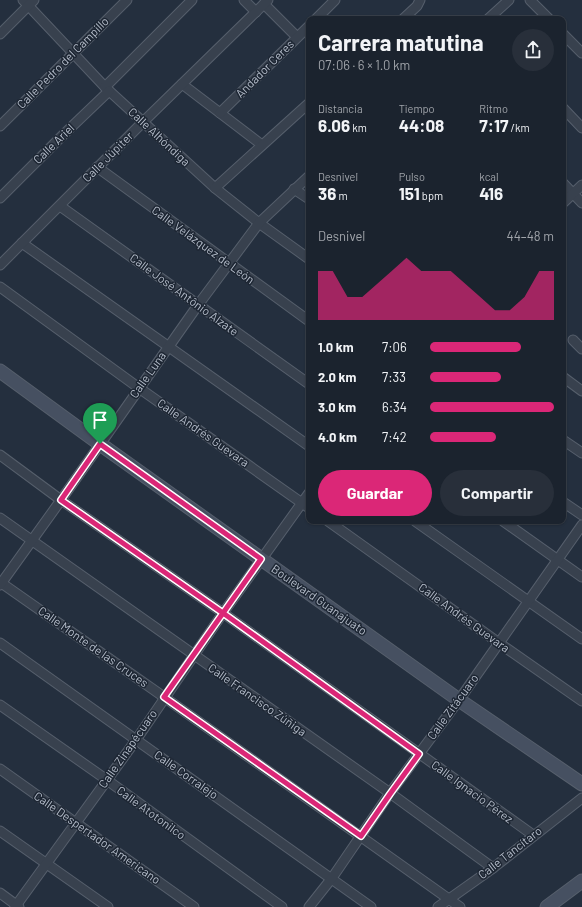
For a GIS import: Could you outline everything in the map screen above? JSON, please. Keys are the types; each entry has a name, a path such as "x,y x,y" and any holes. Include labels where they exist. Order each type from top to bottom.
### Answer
{"street":[{"name":"Calle Pedro del Campillo","path":"0,126 127,0"},
{"name":"Calle Ariel","path":"0,198 192,0"},
{"path":"244,0 256,12"},
{"path":"319,16 335,0"},
{"path":"491,16 509,0"},
{"path":"530,0 545,16"},
{"name":"Calle Alhóndiga","path":"28,2 107,89 142,122 215,188 259,223 306,257"},
{"path":"0,34 28,2"},
{"path":"266,2 297,37"},
{"name":"Calle Júpiter","path":"0,265 142,122 266,2"},
{"path":"406,16 419,3"},
{"name":"Andador Ceres","path":"220,113 306,29"},
{"path":"566,37 582,53"},
{"path":"182,84 262,145"},
{"path":"215,188 306,106"},
{"path":"566,111 582,128"},
{"name":"Calle Velázquez de León","path":"97,167 306,319"},
{"name":"Calle Luna","path":"0,584 228,263 259,223 306,179"},
{"path":"566,200 582,185"},
{"path":"566,186 582,203"},
{"path":"294,189 306,197"},
{"name":"Calle José Antônio Alzate","path":"60,206 306,382"},
{"path":"22,243 306,444"},
{"name":"Calle Andrés Guevara","path":"0,287 139,388 305,505"},
{"path":"573,340 582,349"},
{"name":"Boulevard Guanajuato","path":"0,371 459,700 582,784"},
{"path":"566,379 582,391"},
{"path":"566,442 582,453"},
{"name":"Calle Ignacio Pérez","path":"0,456 223,613 533,836"},
{"path":"566,504 582,515"},
{"name":"Calle Zinapécuaro","path":"17,906 136,740 164,697 261,559 305,505"},
{"name":"Calle Francisco Zúñiga","path":"0,518 493,868"},
{"name":"Calle Andrés Guevara","path":"332,524 499,644 582,701"},
{"path":"419,524 582,639"},
{"path":"507,524 582,577"},
{"name":"Calle Zitácuaro","path":"309,907 332,878 390,794 499,644 582,525"},
{"name":"Calle Monte de las Cruces","path":"0,584 164,697 460,907"},
{"name":"Calle Corralejo","path":"0,643 371,907"},
{"name":"Calle Atotonilco","path":"0,705 107,780 282,907"},
{"name":"Calle Despertador Americano","path":"0,768 194,907"},
{"name":"Calle Tancítaro","path":"438,907 493,868 582,798"},
{"path":"0,831 108,907"},
{"path":"547,907 582,881"},
{"path":"0,893 17,906"}],"route":[{"path":"100,444 61,500 223,613 419,754 361,836 164,697 194,655 223,613 261,559 100,444"}]}
